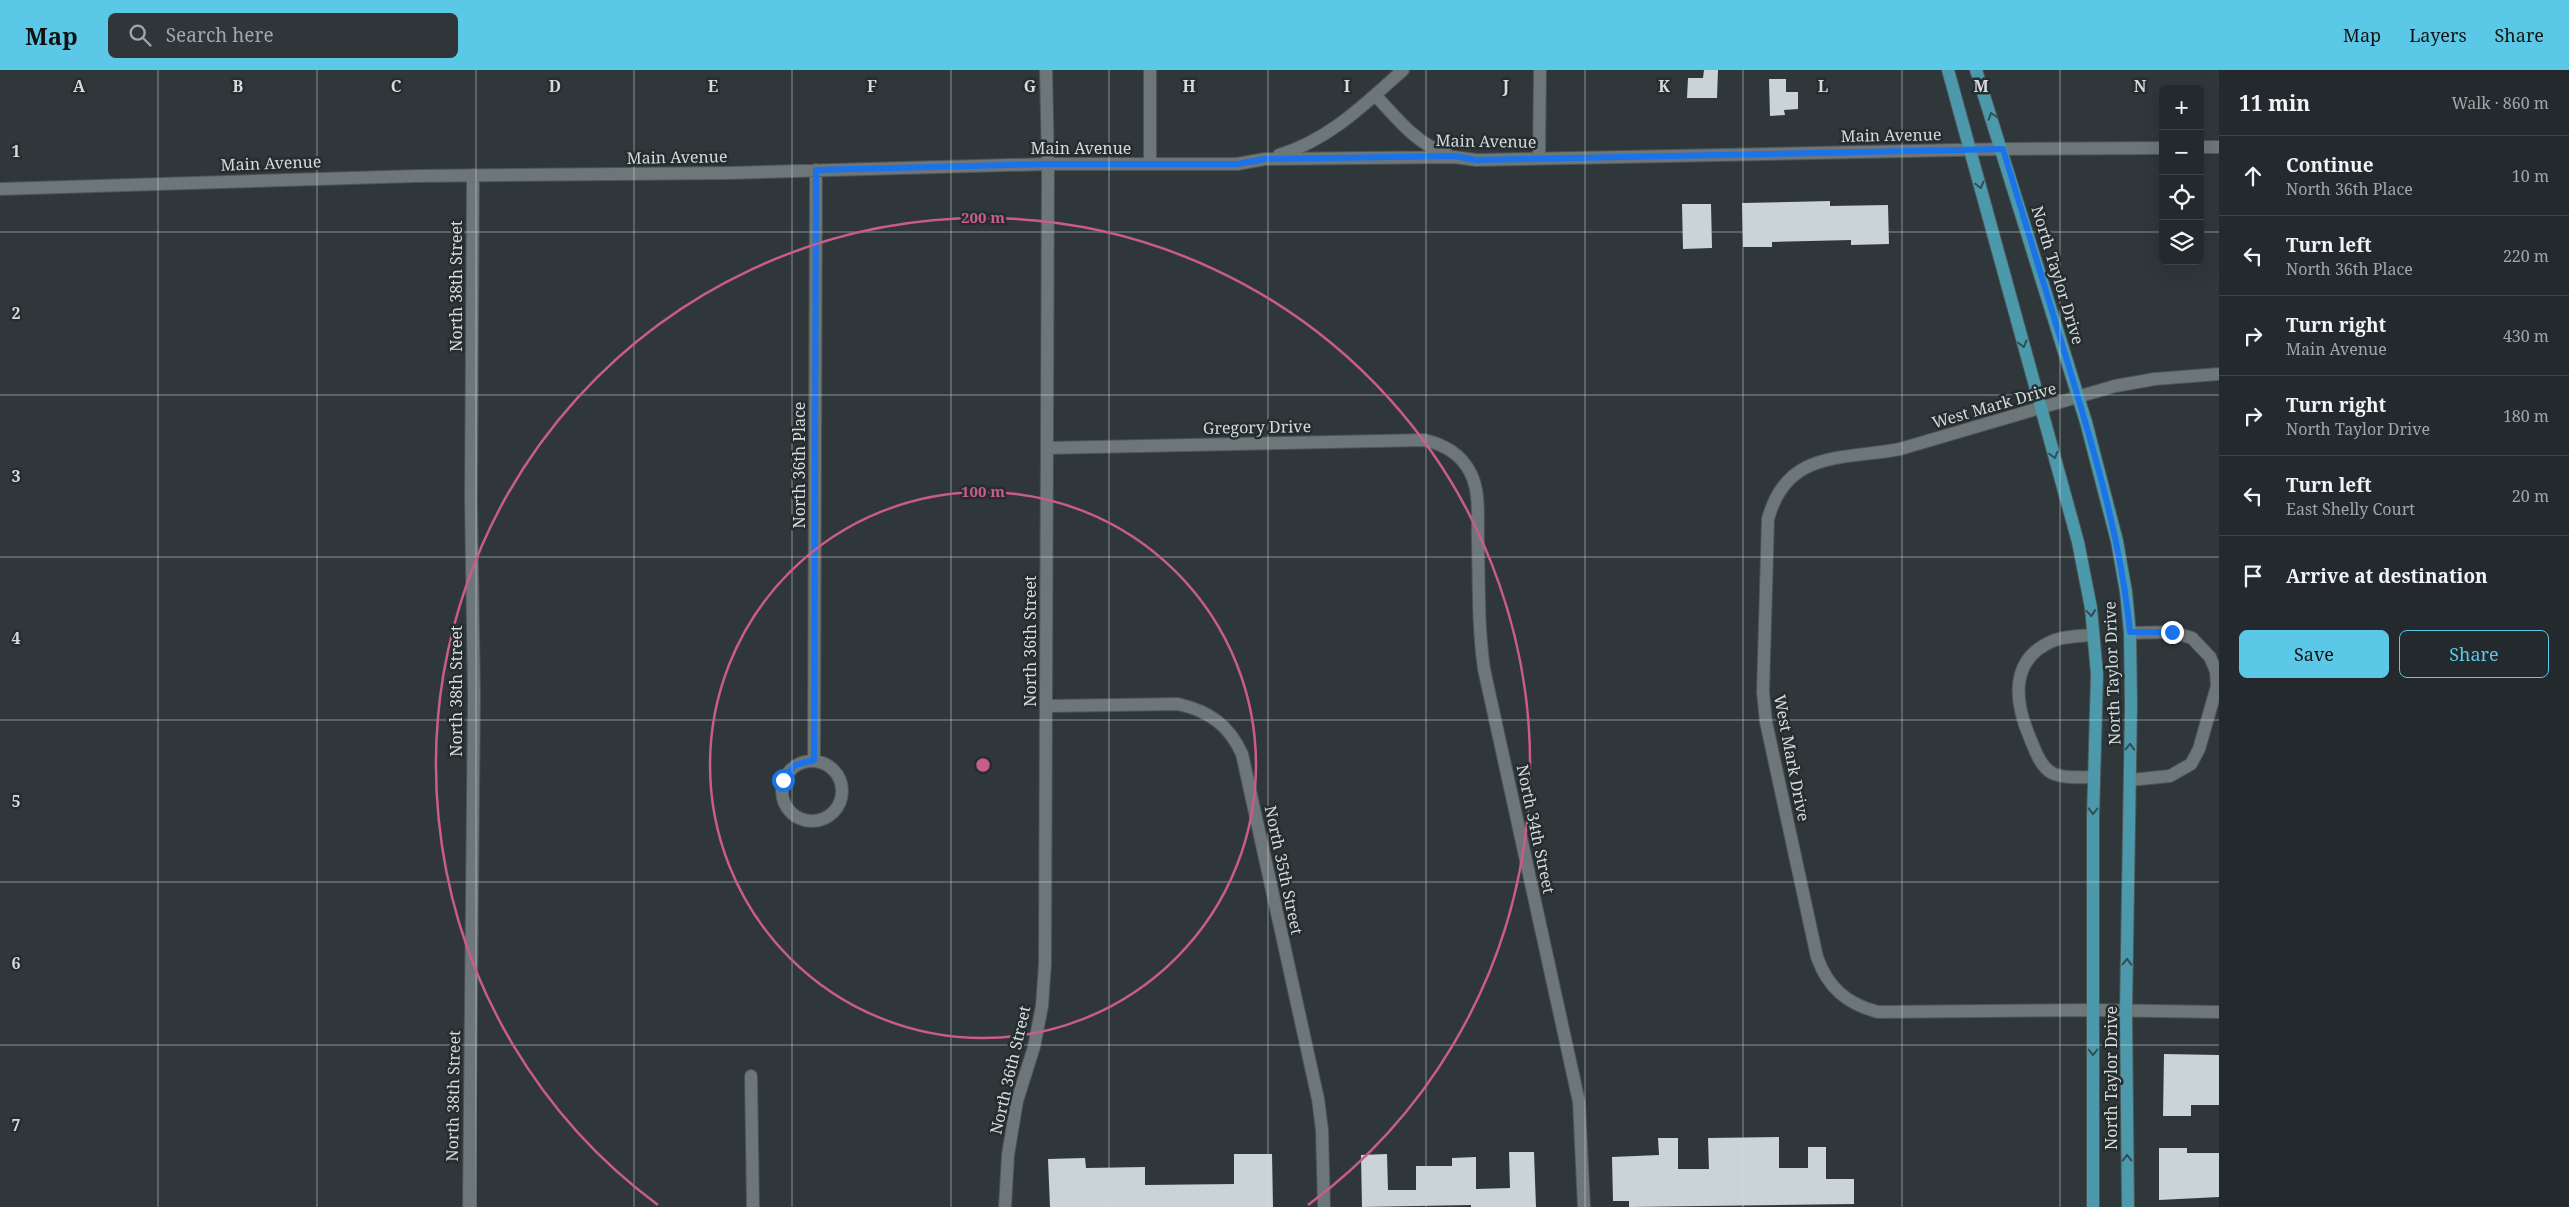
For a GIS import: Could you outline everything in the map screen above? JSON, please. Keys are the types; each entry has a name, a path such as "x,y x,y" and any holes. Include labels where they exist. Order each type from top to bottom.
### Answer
{"main road":[{"name":"North Taylor Drive","path":"1948,70 2078,542 2091,608 2097,674 2094,777 2093,1207"},
{"name":"North Taylor Drive","path":"1976,70 2003,149 2078,397 2121,559 2130,632 2130,780 2126,1011 2128,1207"}],"street":[{"name":"North 36th Street","path":"1006,1207 1008,1155 1017,1101 1034,1048 1042,1006 1046,964 1048,164 1046,70"},
{"path":"1150,70 1150,164"},
{"path":"1265,159 1291,151 1316,140 1340,125 1403,70"},
{"path":"1539,158 1540,70"},
{"path":"1376,95 1410,133 1426,145 1454,156"},
{"path":"2204,147 2219,147"},
{"name":"Main Avenue","path":"0,189 269,179 816,170 1048,164 1237,164 1265,159 1454,156 1476,160 2003,149 2159,148"},
{"name":"North 36th Place","path":"814,760 816,170"},
{"name":"North 38th Street","path":"469,1207 474,696 471,498 473,175"},
{"name":"West Mark Drive","path":"2219,374 2155,378 2078,397 1900,449 1869,455 1824,459 1808,465 1793,474 1777,494 1768,519 1763,692 1766,722 1818,957 1823,973 1832,987 1846,1000 1862,1008 1878,1012 2093,1010 2219,1012"},
{"name":"Gregory Drive","path":"1047,448 1425,440 1440,444 1462,459"},
{"name":"North 34th Street","path":"1462,459 1470,472 1477,497 1480,638 1484,669 1579,1102 1584,1207"},
{"path":"2130,632 2172,632 2192,638 2210,657 2216,671 2218,686 2199,749 2191,764 2170,776 2130,780"},
{"path":"2093,635 2055,640 2037,650 2023,668 2017,692 2025,727 2045,768 2060,776 2094,777"},
{"name":"North 35th Street","path":"1046,706 1178,704 1195,708 1211,715 1225,726 1235,739 1242,754 1318,1099 1322,1130 1324,1207"},
{"path":"814,760 833,768 842,786 842,797 838,807 827,817 812,822 802,820 793,815 782,799 781,789 788,772 804,761 814,760"},
{"path":"751,1076 753,1207"}],"building":[{"path":"1704,70 1718,70 1717,98 1687,98 1688,78 1703,78"},
{"path":"1769,79 1786,79 1786,92 1798,92 1798,109 1784,110 1785,115 1770,116"},
{"path":"1830,201 1830,206 1888,205 1889,244 1851,245 1851,240 1772,242 1772,247 1743,247 1742,203"},
{"path":"1682,204 1711,204 1712,248 1683,249"},
{"path":"2164,1054 2219,1055 2219,1105 2191,1105 2191,1116 2163,1116"},
{"path":"1779,1137 1779,1168 1808,1168 1808,1147 1826,1147 1826,1179 1854,1179 1854,1204 1629,1207 1629,1201 1613,1201 1612,1157 1659,1155 1658,1138 1678,1138 1678,1169 1709,1169 1708,1138"},
{"path":"2159,1148 2187,1148 2187,1153 2219,1153 2219,1197 2159,1200"},
{"path":"1509,1152 1534,1152 1536,1207 1471,1207 1471,1205 1362,1207 1361,1155 1387,1154 1388,1190 1416,1190 1416,1166 1452,1166 1452,1158 1476,1157 1476,1189 1510,1188"},
{"path":"1234,1154 1272,1154 1273,1207 1050,1207 1048,1159 1085,1158 1086,1168 1145,1167 1145,1185 1234,1184"}],"route":[{"path":"783,780 795,765 804,761 814,760 816,170 1048,164 1237,164 1265,159 1454,156 1476,160 2003,149 2086,422 2121,559 2130,632 2172,632"}]}
